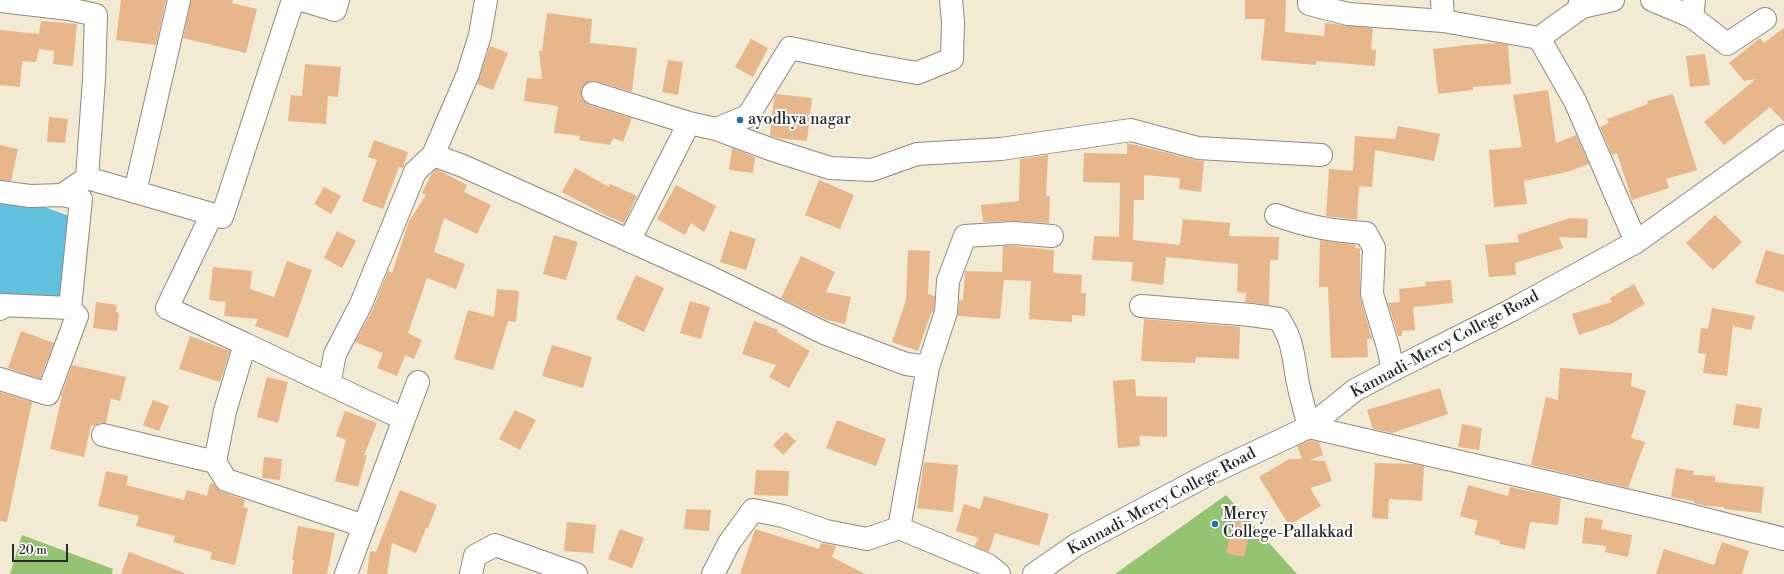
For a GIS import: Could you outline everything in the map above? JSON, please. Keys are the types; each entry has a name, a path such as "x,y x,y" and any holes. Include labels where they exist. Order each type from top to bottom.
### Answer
{"street":[{"path":"135,192 179,0"},
{"path":"62,194 87,178 222,218 293,0"},
{"path":"302,0 335,10 338,0"},
{"path":"329,384 335,354 361,304 415,172 433,155 468,74 480,36 486,0"},
{"path":"716,129 748,116 790,48 917,73 952,59 953,22 951,0"},
{"path":"1309,0 1309,4 1348,14 1442,11 1539,38 1575,101 1636,242"},
{"path":"1539,38 1581,3 1613,0"},
{"path":"1652,0 1693,9 1727,44 1765,19"},
{"path":"0,1 69,9 96,14 94,79 87,178"},
{"path":"593,93 689,123 716,129 770,149 830,168 872,170 917,154 1002,149 1131,130 1198,148 1321,155"},
{"path":"629,241 689,123"},
{"name":"Kannadi-Mercy College Road","path":"1034,574 1076,546 1210,473 1309,427 1355,390 1510,311 1636,242 1784,136"},
{"path":"433,155 463,166 710,277 824,333 906,364 928,367"},
{"path":"0,192 30,196 62,194 81,199 70,308"},
{"path":"212,214 167,308 404,419"},
{"path":"1276,215 1303,225 1339,232 1366,233 1374,248 1372,294 1388,347 1393,370"},
{"path":"899,528 928,367 946,312 948,281 965,236 1014,233 1052,236"},
{"path":"0,309 1,305 70,308 77,316 48,394 0,379"},
{"path":"1141,306 1251,315 1279,320 1287,332 1293,349 1297,380 1309,427 1669,510 1784,539"},
{"path":"245,344 225,411 216,462 226,480 364,526"},
{"path":"346,574 418,382"},
{"path":"103,435 216,462"},
{"path":"713,574 729,543 753,510 783,516 826,531 867,539 899,528 988,565 999,574"},
{"path":"472,574 475,556 495,545 576,574"}],"green space":[{"path":"1226,495 1297,574 1115,574"},
{"path":"22,535 113,569 112,574 10,574"}],"water":[{"path":"0,199 36,204 69,216 60,299 0,298"}],"building":[{"path":"121,0 166,0 156,45 116,40"},
{"path":"191,0 233,0 232,3 257,9 246,53 183,38"},
{"path":"1245,0 1286,0 1285,32 1324,36 1325,23 1373,28 1371,49 1376,50 1375,66 1317,61 1316,65 1261,60 1265,19 1245,19"},
{"path":"547,13 592,19 590,43 637,48 632,92 596,81 591,81 585,84 581,90 581,95 584,101 589,105 632,118 623,142 613,138 610,145 579,140 580,136 554,133 558,106 524,101 527,78 542,79 539,51 542,51"},
{"path":"41,21 77,24 73,66 53,64 54,51 39,49 36,62 22,61 20,87 0,85 0,30 39,34"},
{"path":"1784,28 1784,122 1770,107 1724,145 1704,122 1756,79 1744,81 1729,63 1760,38 1764,43"},
{"path":"751,39 768,48 753,77 735,67"},
{"path":"1498,43 1508,45 1511,84 1473,87 1473,90 1438,94 1433,49"},
{"path":"490,46 508,53 493,90 477,84"},
{"path":"1705,54 1710,85 1690,87 1686,56"},
{"path":"668,60 683,62 678,95 662,92"},
{"path":"305,64 341,67 338,97 328,96 326,124 288,121 291,95 302,96"},
{"path":"1548,90 1556,143 1576,135 1589,164 1567,172 1524,181 1527,204 1494,207 1489,150 1522,147 1513,95"},
{"path":"776,94 812,98 807,141 770,136 774,98"},
{"path":"1673,94 1697,170 1666,179 1669,188 1632,200 1617,153 1612,155 1600,127 1609,123 1607,119 1648,104 1647,101"},
{"path":"49,117 68,119 65,143 47,142"},
{"path":"1398,126 1440,134 1434,161 1375,150 1372,187 1359,186 1357,220 1326,216 1329,169 1353,171 1355,136 1395,139"},
{"path":"374,140 408,152 403,168 399,167 383,209 362,201 377,160 368,157"},
{"path":"1127,143 1204,161 1201,192 1179,189 1180,178 1144,175 1144,200 1134,200 1133,240 1180,245 1183,219 1230,223 1229,236 1279,237 1278,260 1270,260 1269,305 1245,302 1246,293 1237,292 1238,264 1166,257 1163,285 1131,281 1133,262 1092,260 1094,236 1119,237 1120,183 1083,182 1084,153 1127,154"},
{"path":"0,145 18,149 11,181 0,180"},
{"path":"732,148 755,157 753,173 729,170"},
{"path":"1048,155 1046,196 1050,196 1049,223 1015,221 983,222 981,205 1019,201 1020,159"},
{"path":"575,168 609,187 610,184 637,196 624,223 603,214 562,192"},
{"path":"436,169 467,185 464,192 491,205 477,234 444,218 434,252 465,264 456,289 427,278 408,333 422,340 414,359 405,355 397,376 377,368 383,353 355,342 373,309 388,271 392,273 409,221 426,195 422,193 432,173"},
{"path":"819,180 854,195 840,229 805,215"},
{"path":"676,185 716,206 704,232 691,223 685,235 657,219"},
{"path":"324,187 341,196 331,214 314,204"},
{"path":"1715,215 1742,242 1713,270 1686,243"},
{"path":"1570,218 1588,219 1587,238 1559,237 1563,248 1515,263 1516,275 1489,277 1485,245 1519,242 1517,235"},
{"path":"337,231 356,241 342,268 324,258"},
{"path":"730,231 756,239 746,270 720,262"},
{"path":"554,235 578,242 566,280 543,274"},
{"path":"1320,240 1356,245 1355,248 1360,249 1360,297 1372,339 1367,339 1368,357 1331,358 1328,287 1319,287"},
{"path":"1003,246 1054,250 1053,273 1082,275 1081,293 1086,293 1085,316 1072,315 1072,322 1029,319 1031,281 1004,280 1000,319 958,316 959,300 963,300 965,271 1002,272"},
{"path":"908,250 930,251 928,294 935,296 934,310 931,313 918,351 892,342 906,300"},
{"path":"1766,250 1784,255 1784,292 1755,283"},
{"path":"801,256 835,272 826,292 851,297 845,324 827,320 781,298"},
{"path":"287,261 312,270 288,338 255,326 258,319 224,316 226,302 209,300 213,267 252,271 250,289 274,297"},
{"path":"636,275 664,288 644,332 616,319"},
{"path":"1451,280 1453,303 1413,307 1415,330 1402,331 1402,336 1398,336 1388,303 1400,302 1399,289 1426,286 1425,282"},
{"path":"1634,284 1645,304 1611,324 1579,335 1572,314 1612,302 1610,298"},
{"path":"497,289 519,291 516,322 508,321 493,370 454,359 468,310 494,317"},
{"path":"690,301 710,307 701,339 680,333"},
{"path":"96,302 117,305 116,312 119,313 117,331 93,328"},
{"path":"1712,308 1755,316 1751,330 1733,326 1727,376 1703,373 1706,354 1698,353 1701,328 1708,329"},
{"path":"1144,319 1240,327 1239,359 1196,357 1195,363 1141,361"},
{"path":"754,321 778,330 777,332 810,351 789,388 769,377 776,365 742,354"},
{"path":"21,331 54,343 40,379 8,368"},
{"path":"190,336 230,351 220,382 179,369"},
{"path":"552,345 592,357 583,388 542,376"},
{"path":"72,365 126,377 120,401 111,399 106,423 100,423 94,426 91,425 84,457 50,449 61,396"},
{"path":"1560,368 1632,373 1631,386 1646,391 1631,438 1645,442 1628,488 1531,465 1546,397 1558,400"},
{"path":"267,377 288,382 278,423 257,417"},
{"path":"1135,379 1136,396 1167,397 1167,437 1139,436 1140,446 1118,448 1113,381"},
{"path":"1440,388 1448,414 1392,433 1373,429 1367,410"},
{"path":"0,392 32,402 7,522 0,521"},
{"path":"153,400 169,406 159,431 143,425"},
{"path":"1736,404 1762,408 1759,429 1733,425"},
{"path":"515,410 536,420 520,450 499,439"},
{"path":"345,411 377,423 364,455 367,455 358,487 335,481 346,440 336,436"},
{"path":"837,420 886,439 876,466 826,448"},
{"path":"1462,424 1482,428 1479,450 1458,447"},
{"path":"786,432 796,441 783,455 773,445"},
{"path":"1310,440 1319,442 1323,455 1310,460 1325,461 1332,481 1310,488 1321,506 1289,525 1259,477 1289,459 1302,459 1297,446"},
{"path":"264,457 282,459 280,480 262,478"},
{"path":"924,462 958,465 953,512 917,508"},
{"path":"1375,463 1414,464 1424,466 1422,501 1389,499 1388,519 1372,518"},
{"path":"1676,468 1694,471 1693,475 1715,476 1715,482 1764,487 1761,513 1724,509 1724,507 1706,506 1694,503 1694,501 1671,497"},
{"path":"756,470 789,471 788,496 754,495"},
{"path":"106,471 128,476 126,485 184,500 187,490 207,496 210,483 214,484 222,492 245,500 243,507 248,508 235,565 210,559 212,552 173,542 175,536 136,526 139,516 98,506"},
{"path":"1468,485 1508,496 1510,487 1561,498 1558,525 1530,522 1525,549 1499,544 1500,541 1474,534 1478,521 1460,516"},
{"path":"400,490 437,505 428,528 426,528 416,553 392,543 387,574 367,574 370,551 376,552"},
{"path":"984,496 1049,514 1039,546 995,533 989,552 974,546 979,538 956,531 964,504 980,509"},
{"path":"686,509 711,510 709,531 684,529"},
{"path":"1585,517 1603,520 1601,529 1632,535 1628,557 1605,552 1606,546 1582,543"},
{"path":"1234,519 1252,524 1244,557 1226,553"},
{"path":"567,522 596,525 593,553 564,551"},
{"path":"298,526 335,533 327,574 292,574 294,560 292,560"},
{"path":"620,529 644,538 632,568 608,559"},
{"path":"755,529 819,549 821,543 836,546 832,557 865,574 740,574"},
{"path":"1722,542 1749,551 1742,574 1656,574 1664,549 1714,565"},
{"path":"129,552 185,573 121,574"}],"place":[{"name":"ayodhya nagar","path":"740,120"},
{"name":"Mercy College-Pallakkad","path":"1215,524"}]}
